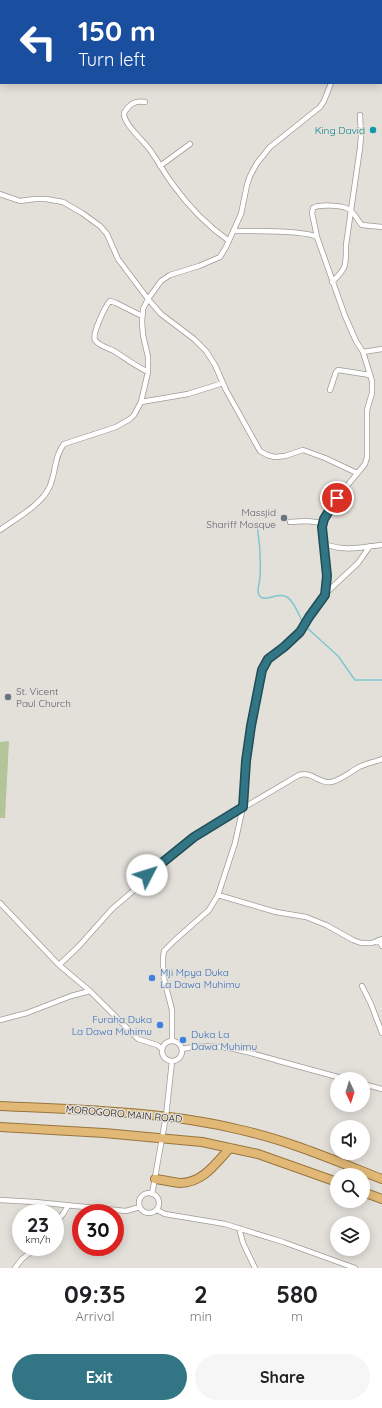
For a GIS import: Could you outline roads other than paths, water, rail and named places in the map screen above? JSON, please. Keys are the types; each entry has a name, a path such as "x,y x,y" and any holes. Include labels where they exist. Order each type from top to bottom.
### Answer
{"highway":[{"name":"MOROGORO MAIN ROAD","path":"0,1106 166,1116 242,1130 297,1146 382,1179"},
{"path":"0,1127 202,1142 258,1154 330,1180"},
{"path":"155,1178 180,1183 195,1181 208,1172 230,1148"},
{"path":"370,1195 382,1199"}],"street":[{"path":"0,530 34,505 47,492 58,455 64,444 102,432 125,422 134,415 141,402 148,372 148,357 142,328 142,316 148,299 161,281 170,275 198,266 220,257 224,253 240,214 250,176 257,163 274,143 320,107 331,84"},
{"path":"145,102 137,101 130,105 125,111 124,117 127,124 150,150 174,186 189,204 211,226 229,241"},
{"path":"332,282 342,273 345,267 346,245 361,136 360,115"},
{"path":"160,166 190,144"},
{"path":"0,194 20,201 35,199 59,201 75,209 97,224 106,234 118,259 148,299 165,318 202,345 215,365 258,449 271,457 285,456 303,450 357,473"},
{"path":"343,207 352,200"},
{"path":"326,593 327,576 323,523 337,498 365,464 367,457 368,410 373,387 363,352 356,341 332,282 317,237 312,215 313,208 321,205 343,207 351,210 362,225 382,227"},
{"path":"233,231 292,232 312,234 317,237"},
{"path":"142,316 110,301 97,328 94,338 96,342 113,350 148,372"},
{"path":"363,352 382,349"},
{"path":"330,390 338,370 370,375"},
{"path":"141,402 188,394 224,383"},
{"path":"290,522 307,521 323,523"},
{"path":"324,544 342,549 382,545"},
{"path":"172,1041 172,1010 163,975 164,952 175,940 209,910 218,895 235,843 243,807 246,761 251,726 264,666 269,658 281,650 297,635 326,593 358,563 370,546"},
{"path":"59,965 140,882 194,837 299,775 310,774 321,781 331,782 360,767 382,759"},
{"path":"218,895 276,912 306,917 318,921 361,943 372,943 381,940 382,946"},
{"path":"0,904 59,965 90,991 138,1039 157,1045 162,1049 165,1057 172,1061"},
{"path":"362,986 372,1004 382,1033"},
{"path":"0,1020 90,991"},
{"path":"162,1049 167,1042 172,1041 180,1044 182,1049 180,1057 172,1061"},
{"path":"182,1049 195,1046 238,1050 330,1075"},
{"path":"152,1194 166,1116 172,1061"},
{"path":"370,1086 382,1089"},
{"path":"146,1194 152,1194 158,1199 159,1205 157,1210 152,1213 146,1213 140,1208 139,1202 146,1194"},
{"path":"0,1200 126,1211 140,1208"},
{"path":"64,1211 68,1206"},
{"path":"157,1210 165,1214 203,1219 239,1228 355,1268"},
{"path":"239,1228 243,1243 255,1268"},
{"path":"15,1268 26,1256"}],"waterway":[{"path":"257,525 260,545 259,595 264,598 279,595 287,597 295,606 303,623"},
{"path":"305,626 338,656 355,680 382,680"}],"place":[{"name":"King David","path":"373,130"},
{"name":"Massjid Shariff Mosque","path":"284,518"},
{"name":"St. Vicent Paul Church","path":"8,697"},
{"name":"Mji Mpya Duka La Dawa Muhimu","path":"152,978"},
{"name":"Furaha Duka La Dawa Muhimu","path":"160,1025"},
{"name":"Duka La Dawa Muhimu","path":"183,1040"}]}
